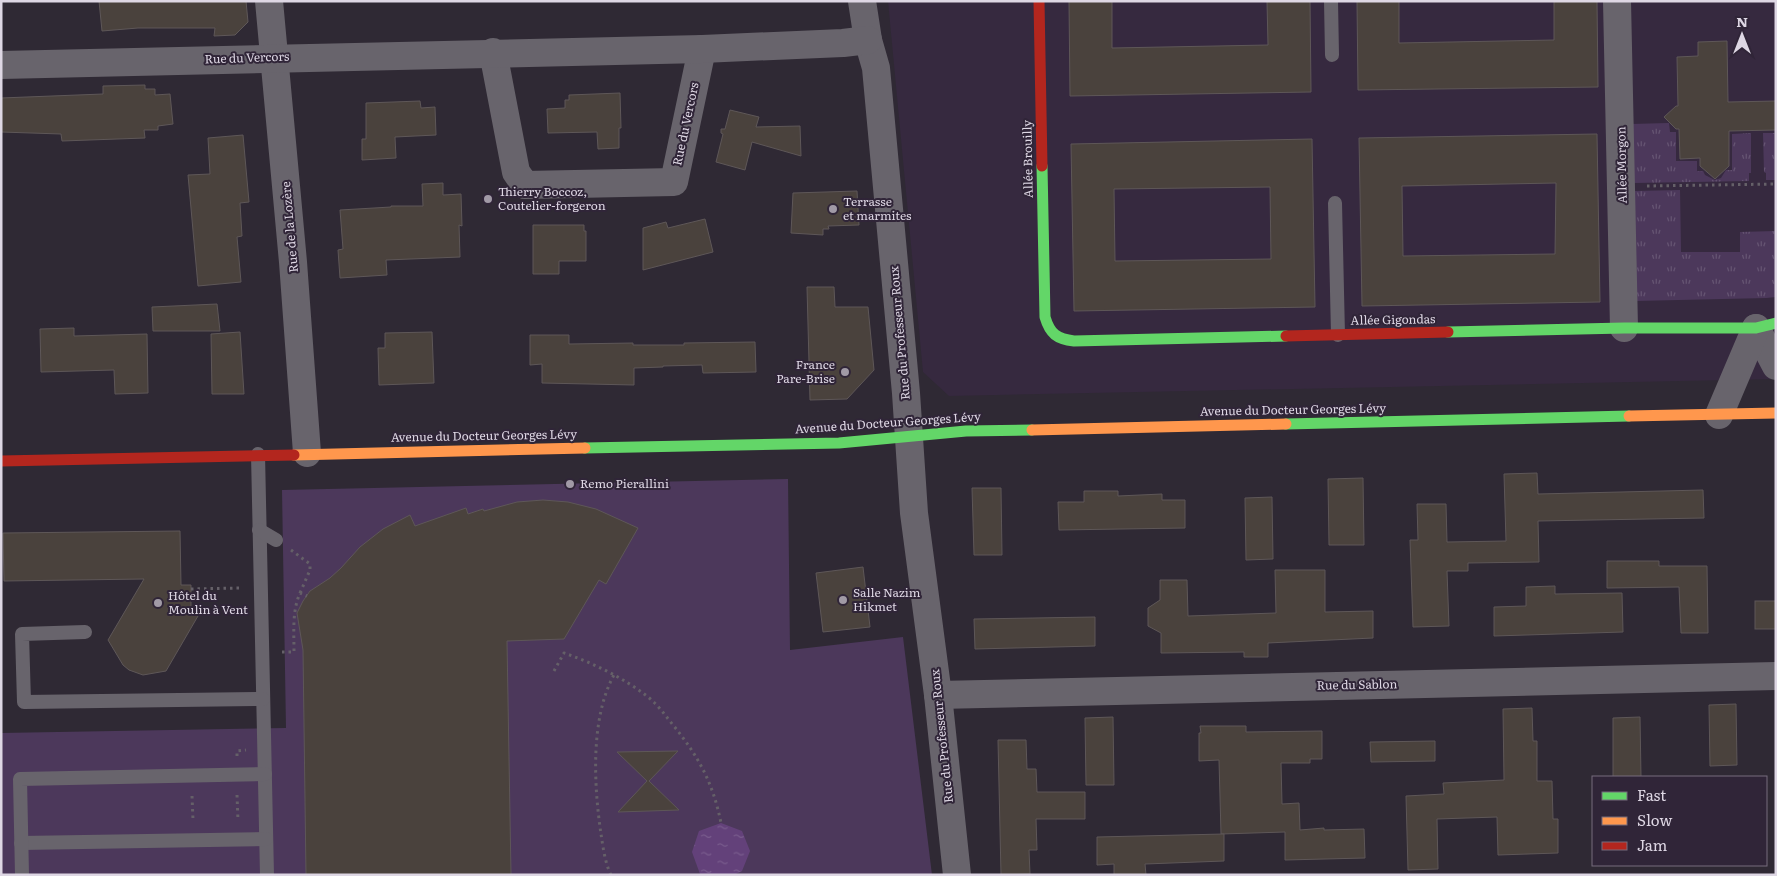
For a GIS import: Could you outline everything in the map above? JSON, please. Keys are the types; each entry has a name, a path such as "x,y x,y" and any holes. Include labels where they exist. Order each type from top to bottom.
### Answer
{"street":[{"name":"Rue de la Lozère","path":"269,1 293,262 307,453"},
{"name":"Rue du Professeur Roux","path":"862,1 868,40 876,68 909,436 914,513 938,695 957,875"},
{"name":"Allée Brouilly","path":"1039,1 1045,317"},
{"name":"Allée Morgon","path":"1617,1 1624,328"},
{"name":"Rue du Vercors","path":"1,64 702,49 843,43 868,40"},
{"name":"Rue du Vercors","path":"493,52 516,172 525,185 674,182 702,49"},
{"name":"Allée Gigondas","path":"1045,317 1048,330 1058,339 1074,341 1766,325"},
{"path":"1766,325 1776,366"},
{"path":"1719,414 1766,325"},
{"name":"Avenue du Docteur Georges Lévy","path":"1,461 839,443 966,431 1776,413"},
{"name":"Rue du Sablon","path":"938,695 1776,676"}],"lane":[{"path":"1331,1 1332,55"},
{"path":"1335,202 1338,335"},
{"path":"258,454 267,875"},
{"path":"259,530 276,540"},
{"path":"85,632 22,634 24,702 263,699"},
{"path":"22,875 20,779 265,774"},
{"path":"21,844 266,839"}],"path":[{"path":"1622,191 1631,187 1776,184"},
{"path":"276,540 310,564 310,570 294,612 294,652 279,652"},
{"path":"191,589 248,588"},
{"path":"300,593 307,596"},
{"path":"554,671 564,653 586,661 614,675 658,706 688,743 707,776 716,799 721,823"},
{"path":"611,875 603,848 595,783 602,710 614,675"}],"shaded area":[{"path":"888,1 1776,1 1776,379 949,396 923,372"}],"green space":[{"path":"1669,123 1670,132 1676,132 1676,161 1697,161 1697,171 1703,171 1705,175 1715,180 1721,178 1726,170 1732,170 1732,134 1751,133 1751,173 1749,173 1749,181 1633,183 1632,124"},
{"path":"1763,133 1776,133 1776,180 1766,180"},
{"path":"1680,190 1681,252 1740,252 1740,232 1776,231 1776,297 1634,301 1634,191"},
{"path":"788,479 790,650 903,637 932,875 1,875 1,733 286,728 282,490"}],"water":[{"path":"721,823 742,831 750,851 742,871 734,875 700,874 692,852 699,831"}],"building":[{"path":"99,1 246,1 248,22 235,35 214,36 215,28 138,28 102,31"},
{"path":"1069,1 1112,1 1112,48 1268,45 1267,1 1310,1 1311,92 1070,96"},
{"path":"1357,1 1399,1 1399,43 1554,40 1554,1 1597,1 1598,87 1358,90"},
{"path":"1727,41 1728,102 1776,101 1776,130 1729,131 1729,166 1715,179 1700,166 1700,158 1680,159 1679,129 1676,129 1664,117 1678,106 1677,57 1698,56 1698,42"},
{"path":"145,85 145,89 155,89 155,95 170,94 173,124 158,126 158,130 144,130 145,138 62,141 61,134 1,132 1,98 103,94 103,86"},
{"path":"620,93 621,128 619,128 619,148 598,149 597,132 548,133 547,109 565,108 565,100 569,100 569,95"},
{"path":"420,101 421,108 435,107 436,135 395,137 396,158 362,160 362,139 366,139 366,103"},
{"path":"730,110 759,117 756,127 800,126 801,156 752,142 745,170 716,162 723,134 721,129 725,129"},
{"path":"1597,134 1600,302 1362,306 1359,138","holes":["1556,183 1555,254 1403,256 1402,186"]},
{"path":"243,135 249,202 240,203 242,236 237,237 241,282 198,286 188,175 210,174 208,138"},
{"path":"1312,139 1315,307 1074,311 1071,144","holes":["1270,187 1271,259 1115,261 1114,189"]},
{"path":"443,183 443,195 461,194 462,226 459,225 460,257 386,260 387,275 340,278 338,250 343,249 340,210 391,206 423,206 422,184"},
{"path":"857,191 859,225 828,226 829,229 823,229 823,235 791,233 793,193"},
{"path":"705,219 713,252 643,270 643,228 666,222 668,228"},
{"path":"533,225 584,225 584,231 586,231 586,261 559,261 559,274 533,274"},
{"path":"807,287 834,287 835,307 868,307 874,370 847,399 810,400"},
{"path":"217,304 220,331 153,331 152,307"},
{"path":"74,328 74,336 147,334 148,393 115,394 114,370 41,372 40,329"},
{"path":"240,332 244,394 212,394 211,334"},
{"path":"432,332 434,383 379,385 378,348 385,348 385,333"},
{"path":"530,335 569,335 569,344 633,343 633,345 684,345 684,343 755,342 756,372 703,373 702,365 663,366 634,368 634,385 542,383 542,364 530,365"},
{"path":"1537,473 1538,494 1703,490 1704,518 1538,521 1539,562 1468,563 1468,571 1447,571 1449,626 1413,627 1410,540 1418,540 1417,504 1446,504 1447,542 1506,541 1504,474"},
{"path":"1363,478 1364,545 1329,545 1328,479"},
{"path":"972,488 1001,488 1002,555 974,555"},
{"path":"1084,491 1118,491 1118,496 1162,494 1162,500 1185,500 1185,528 1059,530 1058,502 1084,502"},
{"path":"1272,497 1273,559 1246,560 1245,498"},
{"path":"543,500 568,502 596,509 638,528 606,584 599,580 564,639 507,641 511,875 306,875 303,650 297,613 303,601 310,591 330,578 360,547 383,529 410,515 415,526 466,508 468,514 517,502"},
{"name":"Hôtel du Moulin à Vent","path":"180,531 181,585 191,585 191,612 198,616 166,671 143,675 129,670 123,665 108,640 144,579 4,581 3,533"},
{"path":"1607,561 1659,561 1659,566 1707,566 1708,633 1681,633 1679,587 1607,588"},
{"name":"Salle Nazim Hikmet","path":"863,567 870,627 823,632 816,573"},
{"path":"1275,570 1325,570 1325,612 1373,611 1373,638 1268,643 1268,657 1244,657 1244,652 1161,653 1161,633 1148,626 1148,608 1160,600 1160,580 1187,580 1188,616 1276,613"},
{"path":"1555,586 1555,594 1622,593 1623,632 1494,636 1494,607 1526,606 1526,587"},
{"path":"1755,601 1776,601 1776,629 1755,629"},
{"path":"1095,617 1095,646 975,649 974,619"},
{"path":"1736,704 1737,765 1710,766 1709,705"},
{"path":"1532,708 1533,741 1537,741 1537,781 1552,781 1553,819 1558,819 1558,853 1498,855 1497,817 1437,819 1438,869 1408,870 1406,796 1444,794 1443,783 1504,780 1503,709"},
{"path":"1113,717 1114,785 1086,785 1085,718"},
{"path":"1640,717 1641,776 1613,776 1613,718"},
{"path":"1200,726 1246,726 1246,732 1322,731 1322,759 1310,759 1310,763 1281,763 1282,804 1299,803 1300,830 1324,828 1324,830 1364,829 1365,858 1285,860 1285,832 1221,834 1219,760 1199,761"},
{"path":"998,740 1026,740 1027,769 1036,769 1037,792 1085,792 1085,819 1036,819 1037,850 1029,850 1030,874 1001,875"},
{"path":"1435,741 1435,761 1371,762 1370,742"},
{"path":"678,751 649,781 679,810 618,812 647,781 617,752"},
{"path":"1224,834 1224,861 1145,864 1146,875 1114,875 1114,864 1097,865 1097,837"}],"traffic: fast":[{"path":"1042,166 1045,317 1049,328 1055,335 1074,341 1286,336"},
{"path":"1448,332 1624,328 1756,328 1776,323"},
{"path":"1286,424 1629,416"},
{"path":"585,448 839,443 966,431 1032,430"}],"traffic: slow":[{"path":"1629,416 1776,413"},
{"path":"1032,430 1286,424"},
{"path":"294,455 585,448"}],"traffic: jam":[{"path":"1039,1 1042,166"},
{"path":"1286,336 1448,332"},
{"path":"1,461 294,455"}],"place":[{"name":"Thierry Boccoz, Coutelier-forgeron","path":"488,199"},
{"name":"Terrasse et marmites","path":"833,209"},
{"name":"France Pare-Brise","path":"845,372"},
{"name":"Remo Pierallini","path":"570,484"},
{"name":"Salle Nazim Hikmet","path":"843,600"},
{"name":"Hôtel du Moulin à Vent","path":"158,603"}]}
